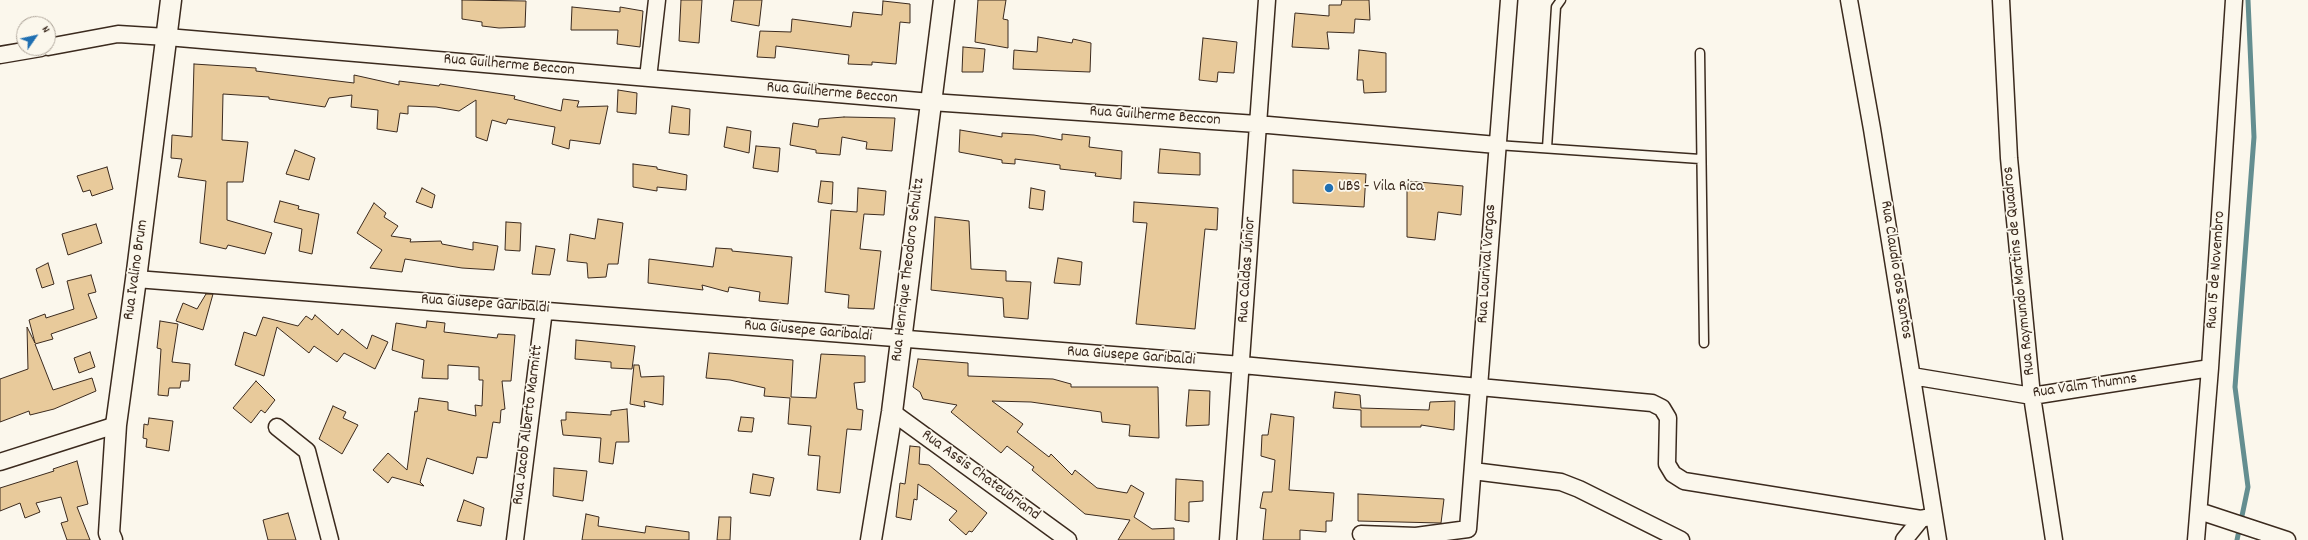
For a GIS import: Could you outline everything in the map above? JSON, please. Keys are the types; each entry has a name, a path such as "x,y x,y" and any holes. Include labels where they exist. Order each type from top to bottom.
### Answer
{"street":[{"name":"Rua Ivalino Brum","path":"112,540 109,533 116,425 171,0"},
{"path":"648,78 657,0"},
{"name":"Rua Henrique Theodoro Schultz","path":"871,540 892,412 944,0"},
{"name":"Rua Caldas Júnior","path":"1228,540 1242,365 1257,124 1267,0"},
{"name":"Rua Lourival Vargas","path":"1472,534 1473,471 1509,0"},
{"name":"Rua Claudio dos Santos","path":"1849,0 1912,376 1928,518 1938,540"},
{"name":"Rua Raymundo Martins de Quadros","path":"2001,0 2009,158 2032,396 2054,540"},
{"name":"Rua 15 de Novembro","path":"2196,540 2210,368 2234,0"},
{"name":"Rua Guilherme Beccon","path":"56,46 118,34 167,37 931,102 1257,124 1497,145"},
{"path":"0,55 16,52"},
{"name":"Rua Giusepe Garibaldi","path":"136,279 544,310 900,340 1242,365 1652,403 1662,408 1668,418 1667,464 1673,474 1684,481 1928,518"},
{"name":"Rua Jacob Alberto Marmitt","path":"515,540 544,310"},
{"name":"Rua Valm Thumns","path":"1912,376 2032,396 2210,368"},
{"name":"Rua Assis Chateubriand","path":"892,412 1068,540"},
{"path":"0,462 116,425"},
{"path":"277,427 307,451 330,540"},
{"path":"1473,471 1561,482 1579,489 1681,540"},
{"path":"2199,511 2287,540"},
{"path":"1904,540 1928,518"},
{"path":"1361,534 1416,536 1472,534"}],"lane":[{"path":"1547,148 1556,7 1561,0"},
{"path":"1700,53 1700,159 1704,342"},
{"path":"1497,145 1700,159"}],"building":[{"path":"462,0 526,1 525,27 499,28 482,26 482,22 462,19"},
{"path":"681,0 702,0 699,43 679,41"},
{"path":"734,0 762,0 759,26 731,21"},
{"path":"978,0 1006,0 1003,19 1008,20 1008,48 975,42"},
{"path":"1342,0 1369,0 1370,20 1355,19 1354,33 1327,32 1329,49 1292,47 1295,13 1329,16 1329,5 1341,5"},
{"path":"883,1 910,4 910,23 900,22 896,64 872,62 872,65 848,64 849,55 776,46 775,58 757,57 760,31 791,32 792,19 851,27 853,12 882,15"},
{"path":"572,7 620,12 620,7 643,11 640,47 617,44 618,30 571,30"},
{"path":"1038,37 1072,43 1073,39 1091,43 1090,72 1013,69 1014,50 1037,52"},
{"path":"1203,38 1237,42 1234,73 1218,72 1217,82 1199,80"},
{"path":"963,47 985,49 983,72 962,72"},
{"path":"1359,50 1386,53 1386,92 1364,93 1363,80 1357,80"},
{"path":"194,64 256,68 256,71 354,83 354,75 399,85 399,81 439,86 440,84 515,96 514,99 561,111 563,99 579,101 577,107 608,106 600,144 570,140 569,149 552,144 555,127 508,119 506,124 492,120 487,141 476,137 476,100 459,111 436,107 408,106 408,114 400,113 397,132 377,129 378,110 351,107 352,95 329,98 325,107 269,99 269,97 223,94 222,140 248,142 243,182 227,182 227,220 272,233 265,254 228,245 226,249 200,243 206,181 178,177 182,159 171,158 172,135 192,137"},
{"path":"618,90 637,93 636,114 617,112"},
{"path":"672,106 690,109 689,135 669,133"},
{"path":"844,117 895,118 892,151 866,149 867,142 842,137 840,155 816,153 816,150 790,145 793,123 818,127 819,119"},
{"path":"727,127 751,131 749,153 724,147"},
{"path":"960,130 1002,137 1002,133 1034,135 1062,140 1062,134 1090,137 1089,147 1122,151 1121,179 1095,176 1096,173 1060,169 1060,165 1015,159 1015,164 1002,163 1002,160 959,152"},
{"path":"756,146 780,148 778,172 753,168"},
{"path":"1160,149 1200,153 1200,175 1158,173"},
{"path":"295,150 315,158 309,180 286,174"},
{"path":"633,164 657,167 657,169 687,175 686,190 657,187 657,191 633,187"},
{"path":"107,167 113,189 92,196 90,190 83,192 77,176"},
{"name":"UBS - Vila Rica","path":"1293,170 1366,174 1364,207 1293,203"},
{"path":"821,181 833,182 832,204 818,202"},
{"path":"1407,181 1463,186 1461,215 1438,212 1435,240 1407,237"},
{"path":"422,188 435,195 432,208 416,202"},
{"path":"858,188 886,191 884,215 864,214 860,249 881,251 874,309 848,308 849,295 825,292 831,210 857,212"},
{"path":"1031,188 1045,191 1043,210 1029,208"},
{"path":"280,201 299,206 298,209 319,214 312,254 299,251 302,229 274,222"},
{"path":"1134,202 1218,208 1217,230 1205,229 1195,329 1136,324 1147,223 1133,222"},
{"path":"374,203 386,213 384,217 398,226 391,236 411,239 410,242 441,241 442,244 473,250 473,242 498,246 494,270 462,268 405,259 402,272 370,268 382,250 357,233"},
{"path":"935,217 969,221 971,269 1006,271 1006,281 1031,282 1028,319 1004,317 1003,298 931,290"},
{"path":"598,219 623,223 618,264 608,264 606,277 588,278 587,263 567,261 570,234 595,239"},
{"path":"506,222 521,223 520,251 505,250"},
{"path":"96,224 102,243 68,255 62,234"},
{"path":"536,246 555,249 550,275 532,274"},
{"path":"716,248 792,257 788,304 759,301 760,292 729,287 728,292 702,285 703,290 648,283 649,259 713,267"},
{"path":"1058,258 1082,262 1080,285 1054,283"},
{"path":"48,263 54,284 42,288 36,269"},
{"path":"91,275 96,292 88,294 97,318 51,334 53,339 35,344 53,390 92,378 96,391 54,409 30,415 29,411 0,422 0,379 28,369 27,327 35,343 29,320 45,314 46,318 74,309 67,281"},
{"path":"206,294 213,294 203,330 176,321 183,303 197,309"},
{"path":"315,315 338,335 342,329 367,349 372,335 388,342 375,369 344,353 337,362 314,346 309,353 277,327 264,376 235,365 244,332 256,336 263,317 298,326 306,316 312,320"},
{"path":"160,321 178,324 172,362 190,364 189,381 181,381 180,388 169,388 168,396 158,395 161,349 157,348"},
{"path":"427,321 445,323 444,332 497,338 498,334 515,335 511,381 502,381 505,409 501,410 500,423 493,422 487,458 477,457 473,474 427,458 420,482 424,486 392,477 388,483 373,470 388,453 407,470 415,411 417,412 419,398 448,402 448,410 476,416 475,405 482,406 483,380 479,380 479,367 448,365 448,379 422,378 424,360 392,350 396,323 426,328"},
{"path":"576,340 635,346 632,369 611,368 611,362 575,359"},
{"path":"90,352 95,367 79,373 74,358"},
{"path":"709,353 793,360 791,397 816,398 821,354 865,356 865,382 854,383 857,409 863,410 861,430 847,429 840,493 817,490 820,456 808,455 811,426 788,424 790,398 764,396 765,388 730,380 706,378"},
{"path":"918,359 968,363 968,376 1053,379 1071,384 1071,387 1158,387 1159,438 1129,436 1130,425 1102,422 1101,412 1031,402 992,401 1023,424 1017,432 1049,457 1051,454 1072,475 1075,470 1097,488 1127,493 1131,485 1144,493 1134,517 1152,529 1174,528 1174,540 1118,540 1130,520 1085,514 1032,470 1034,467 1007,446 1001,453 951,412 957,405 923,399 920,392 913,387"},
{"path":"634,365 639,365 641,377 664,376 663,405 644,401 645,407 630,404"},
{"path":"256,381 275,400 265,413 261,410 251,423 233,408"},
{"path":"1189,390 1210,391 1209,425 1186,426"},
{"path":"1335,392 1360,395 1361,408 1429,410 1430,402 1455,401 1454,430 1421,425 1421,427 1361,427 1361,410 1333,408"},
{"path":"333,406 346,412 343,418 358,425 342,454 319,439"},
{"path":"627,409 629,442 616,442 613,464 599,462 601,438 563,435 561,420 566,420 566,412 611,415 611,411"},
{"path":"1271,414 1294,417 1289,490 1334,493 1332,521 1326,521 1326,532 1300,530 1300,540 1263,540 1266,509 1260,508 1263,492 1272,492 1275,460 1261,456 1262,435 1268,435"},
{"path":"741,417 754,418 752,432 738,431"},
{"path":"149,418 173,421 169,451 146,447 147,439 143,438 144,424 148,425"},
{"path":"910,446 920,447 919,464 929,465 987,513 972,532 969,531 966,535 949,520 957,511 918,484 917,500 914,499 911,520 896,517 900,483 905,484"},
{"path":"77,461 88,504 77,507 90,540 67,540 61,523 68,521 61,497 36,503 40,512 25,518 20,503 0,511 0,488 54,471 53,469"},
{"path":"554,468 587,471 583,501 553,496"},
{"path":"753,474 774,478 770,496 750,493"},
{"path":"1176,479 1203,481 1203,501 1189,502 1189,522 1175,520"},
{"path":"1358,494 1444,499 1441,523 1358,521"},
{"path":"464,500 484,508 481,526 457,521"},
{"path":"288,513 296,540 268,540 263,520"},
{"path":"586,514 599,517 598,526 645,533 646,526 689,532 689,540 582,540"},
{"path":"719,517 731,517 730,540 717,540"}],"waterway":[{"path":"2237,540 2248,487 2235,387 2254,137 2248,0"}],"place":[{"name":"UBS - Vila Rica","path":"1329,188"}]}
